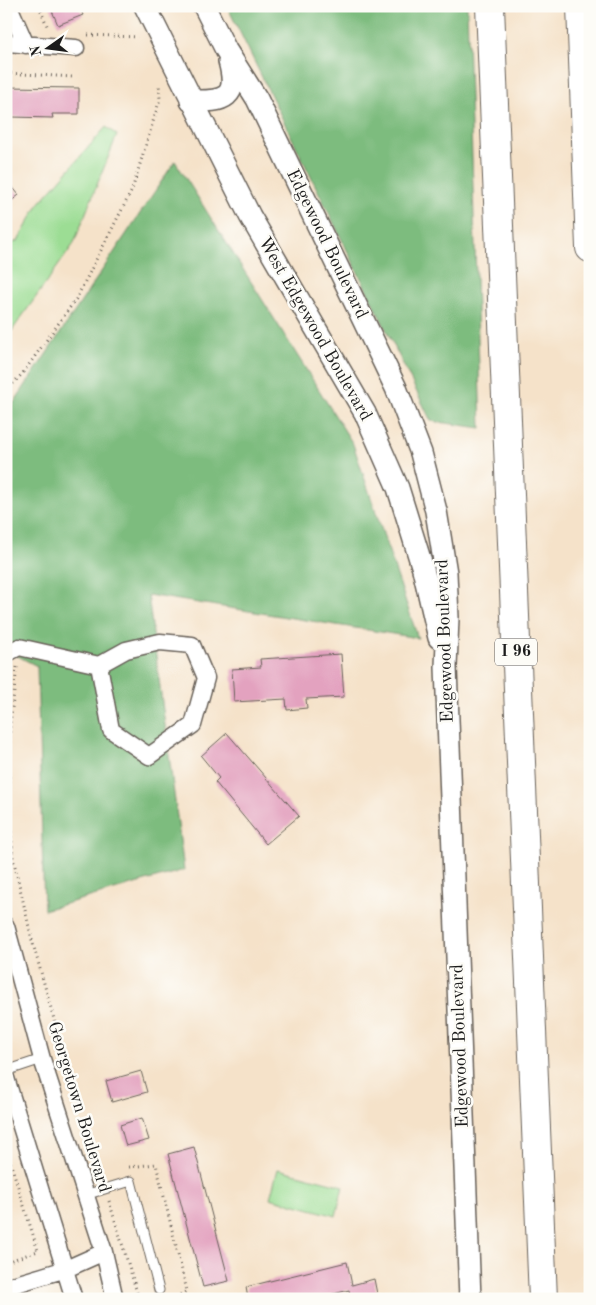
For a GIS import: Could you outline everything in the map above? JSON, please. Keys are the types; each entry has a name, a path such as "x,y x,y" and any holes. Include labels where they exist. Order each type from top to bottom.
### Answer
{"highway":[{"name":"I 96","path":"490,6 543,1299"},
{"path":"581,6 590,248"}],"street":[{"path":"9,6 26,45"},
{"name":"West Edgewood Boulevard","path":"145,6 250,216 368,421 404,506 423,569 446,667"},
{"name":"Edgewood Boulevard","path":"204,6 226,50 257,99 396,388 421,453 436,511 446,573 448,618 446,667 470,1299"},
{"path":"6,43 76,48"},
{"path":"191,101 212,102 228,96 233,88 233,76 226,50"},
{"path":"13,650 99,665 126,650 160,642 192,645 206,678 193,726 149,756 111,730 99,665"},
{"name":"Georgetown Boulevard","path":"6,926 42,1059 104,1252 115,1299"},
{"path":"6,1078 74,1299"},
{"path":"6,1287 66,1269 104,1252"}],"lane":[{"path":"6,1071 42,1059"},
{"path":"85,1195 132,1180 159,1290"}],"path":[{"path":"134,29 142,46"},
{"path":"6,73 73,77"},
{"path":"6,391 23,373 76,299 132,190 160,99 159,80"},
{"path":"13,650 10,724 10,800 13,858 32,940 78,1109"},
{"path":"6,1262 38,1251 7,1150"},
{"path":"127,1168 136,1164 156,1164 187,1291 173,1299"},
{"path":"105,1189 138,1299"}],"green space":[{"path":"227,6 467,6 481,428 431,421"},
{"path":"106,127 117,135 73,245 6,339 6,245 18,241 38,205"},
{"path":"175,161 353,444 418,638 148,595 184,870 44,910 37,666 6,650 6,418 7,413"},
{"path":"278,1169 343,1186 336,1216 270,1198"}],"building":[{"path":"50,6 79,6 83,15 58,25"},
{"path":"6,87 79,88 79,114 52,114 53,118 12,117 12,110 6,110"},
{"path":"6,179 19,195 6,205"},
{"path":"341,654 344,697 306,699 307,708 287,710 286,699 234,702 232,669 261,667 260,659"},
{"path":"227,733 299,816 266,844 215,782 219,778 201,756"},
{"path":"141,1071 147,1092 112,1102 106,1081"},
{"path":"142,1118 149,1140 126,1146 120,1125"},
{"path":"194,1147 229,1281 203,1287 168,1154"},
{"path":"347,1262 352,1285 374,1279 378,1299 351,1299 349,1290 314,1299 248,1299 246,1287"}]}
